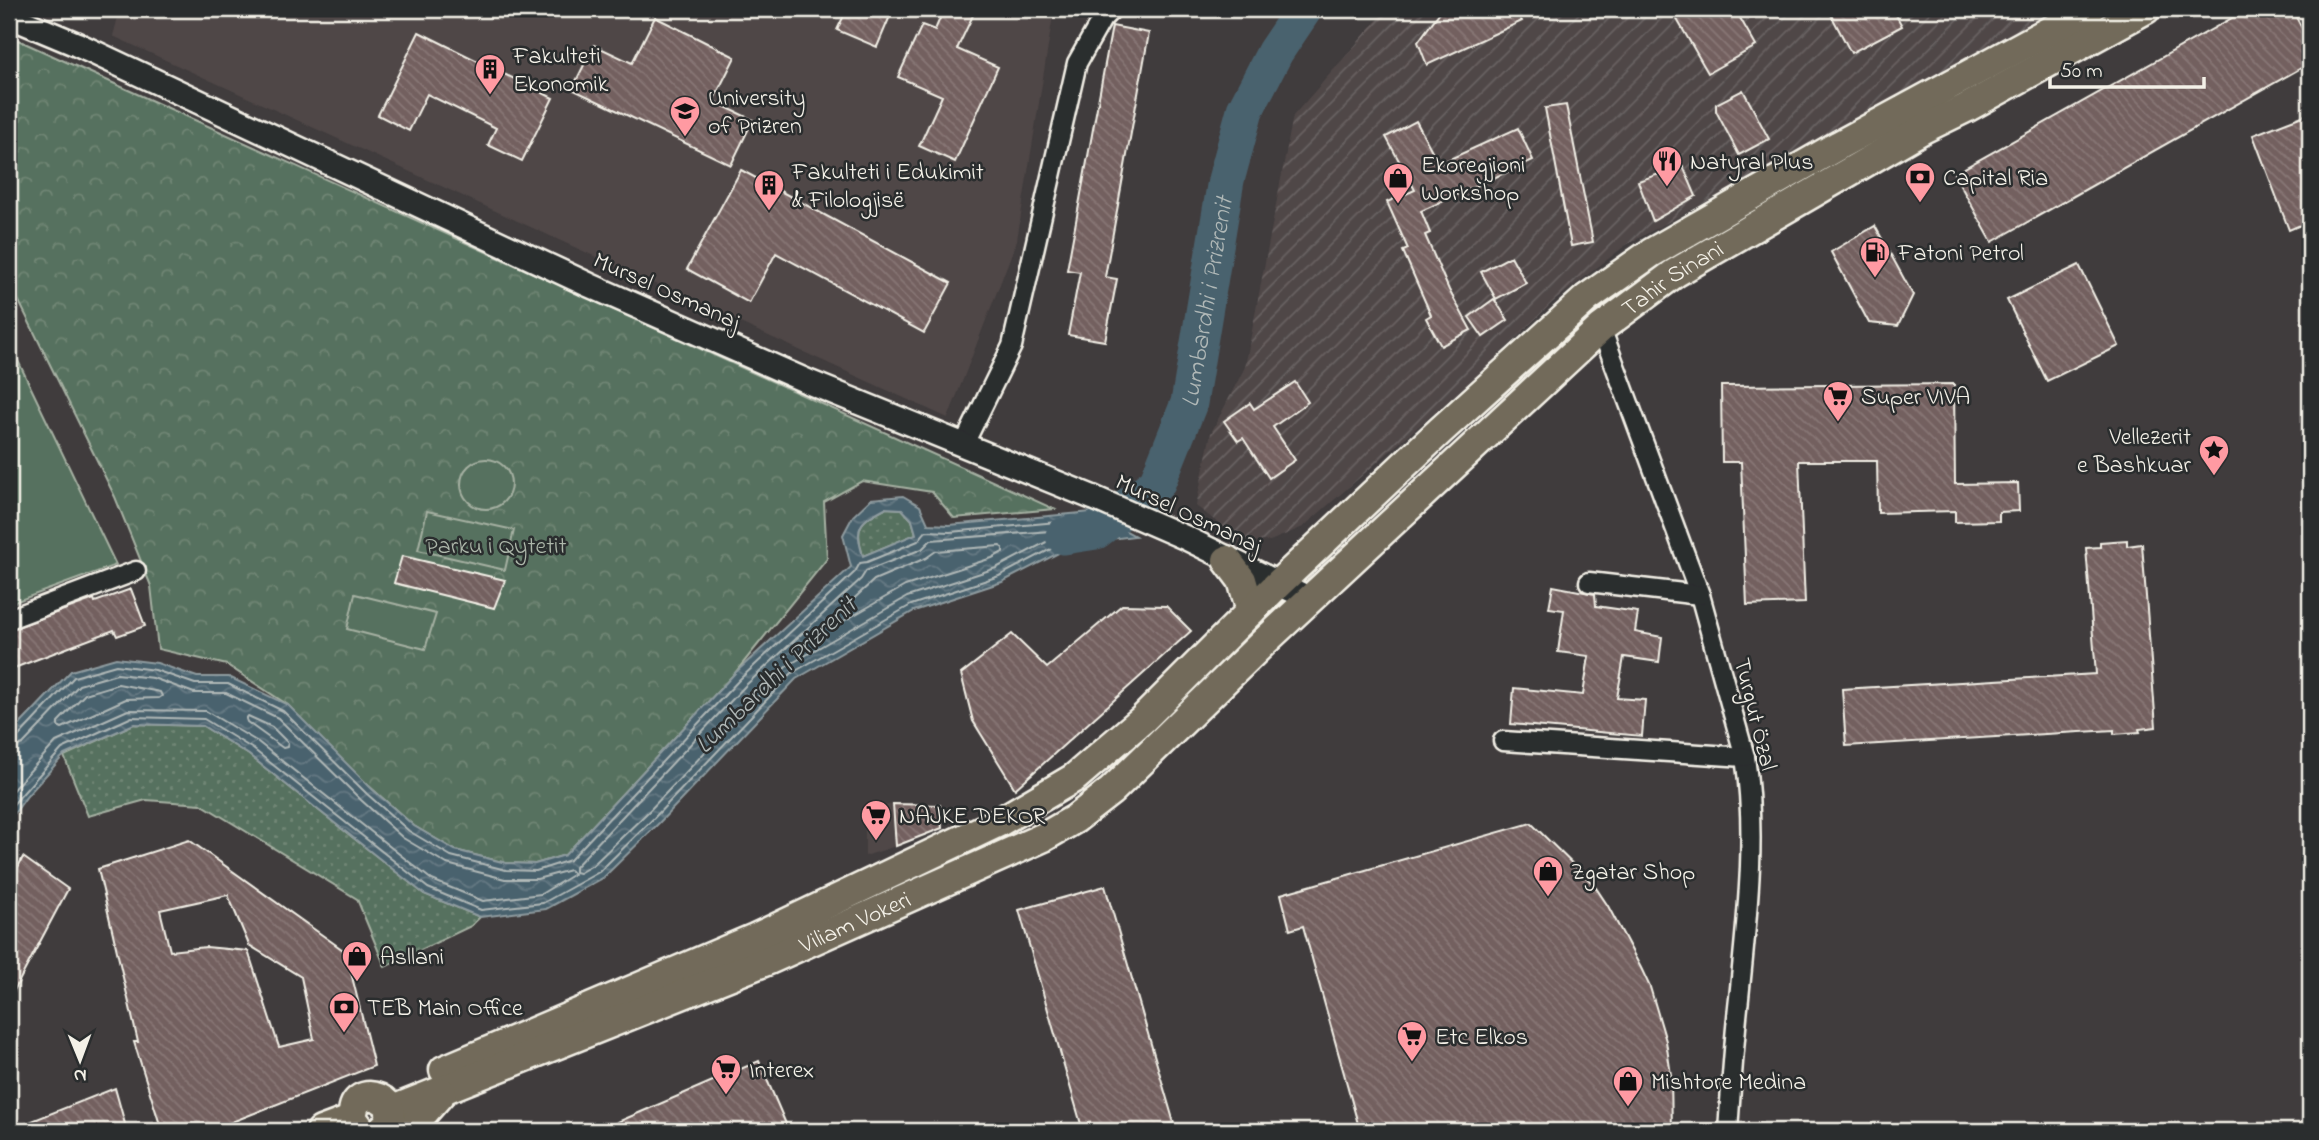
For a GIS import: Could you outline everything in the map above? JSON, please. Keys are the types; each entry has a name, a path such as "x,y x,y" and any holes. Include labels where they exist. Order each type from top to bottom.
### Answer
{"main road":[{"name":"Tahir Sinani","path":"1216,644 1440,431 1587,298 1640,260 1839,145 2090,9"},
{"name":"Tahir Sinani","path":"1265,641 1601,328 1675,273 1923,129 2146,9"},
{"path":"1227,560 1242,580 1251,611"},
{"name":"Viliam Vokeri","path":"382,1122 445,1090 769,960 1044,837 1075,819 1111,791 1265,641"},
{"name":"Viliam Vokeri","path":"321,1131 382,1122 1024,809 1074,778 1143,719 1216,644"}],"street":[{"path":"962,446 1012,346 1077,63 1102,19 1112,9"},
{"name":"Mursel Osmanaj","path":"9,16 76,44 589,285 811,383 1186,538 1310,599"},
{"name":"Turgut Özal","path":"1601,328 1700,595 1745,757 1749,783 1750,860 1747,931 1728,1131"},
{"path":"9,618 136,571"},
{"path":"1589,582 1700,595"},
{"path":"1503,741 1745,757"}],"shaded area":[{"name":"University of Prizren","path":"120,9 1054,9 1017,240 948,418 113,36"},
{"path":"1387,9 2032,9 2039,22 1626,245 1553,302 1482,371 1303,527 1270,541 1243,542 1196,506 1211,433 1245,367 1293,116"},
{"name":"NAJKE DEKOR","path":"893,804 896,846 865,856 865,811"}],"green space":[{"name":"Parku i Qytetit","path":"9,36 1054,509 954,518 932,492 862,481 824,502 827,559 735,673 565,855 535,864 506,863 455,850 414,826 341,761 288,705 227,665 158,649 151,586 115,497 9,281"},
{"path":"9,342 116,565 9,604"},
{"path":"486,459 504,466 511,484 504,502 486,509 468,502 461,484 468,466"},
{"path":"885,508 902,509 912,520 916,534 863,556 859,538 861,526 869,517"},
{"path":"427,511 514,530 505,570 418,550"},
{"path":"355,594 436,614 425,649 347,629"},
{"path":"134,724 203,726 249,755 424,894 480,917 471,926 385,967 357,899 201,804 146,800 88,816 64,756"}],"water":[{"path":"903,496 920,506 928,524 949,525 1092,512 1135,536 1078,543 1002,582 914,611 796,679 603,878 546,909 480,917 424,894 249,755 203,726 134,724 64,755 27,796 9,821 9,736 71,671 116,658 157,663 197,677 229,677 288,705 372,789 414,826 455,850 506,863 535,864 565,855 735,673 851,567 843,535 853,516 871,499","holes":["885,508 902,509 912,520 916,534 863,556 859,531 864,521"]}],"building":[{"path":"847,9 893,9 877,47 837,30"},
{"path":"944,9 976,9 957,49 998,67 955,162 919,146 942,96 898,77 922,25 935,30"},
{"path":"1442,9 1515,9 1522,21 1427,65 1418,42"},
{"path":"1671,9 1735,9 1756,46 1708,73"},
{"path":"1828,9 1893,9 1902,26 1851,53"},
{"path":"2248,9 2292,9 2310,44 2310,63 1992,242 1954,174"},
{"path":"655,17 735,57 713,101 753,120 731,165 572,89 594,45 632,63"},
{"path":"1112,26 1149,33 1105,277 1117,279 1105,341 1068,335 1080,272 1067,270"},
{"name":"Fakulteti Ekonomik","path":"419,32 553,98 522,161 488,145 496,128 427,94 409,131 378,115"},
{"path":"1743,90 1769,139 1739,155 1716,111 1716,104"},
{"path":"1566,105 1593,242 1571,246 1545,108"},
{"path":"2310,113 2310,221 2289,230 2253,135"},
{"path":"1416,121 1439,164 1518,128 1533,160 1421,211 1430,233 1425,235 1449,290 1471,330 1441,346 1426,318 1431,315 1403,251 1408,249 1387,202 1415,190 1386,137"},
{"name":"Natyral Plus","path":"1683,166 1696,196 1653,221 1638,181"},
{"name":"Fakulteti i Edukimit & Filologjisë","path":"741,170 951,283 924,333 776,253 749,303 687,269"},
{"name":"Fatoni Petrol","path":"1875,226 1913,295 1898,326 1869,323 1831,252"},
{"path":"1511,256 1526,283 1496,299 1481,272"},
{"path":"2079,265 2119,346 2047,381 2007,300"},
{"path":"1494,299 1508,320 1483,337 1469,317"},
{"path":"1295,382 1308,402 1273,427 1295,460 1269,478 1243,438 1238,441 1224,421 1250,403 1254,409"},
{"path":"1954,384 1955,484 2018,483 2019,511 1999,512 1999,521 1955,522 1955,511 1878,513 1877,461 1799,461 1805,603 1747,605 1741,462 1722,462 1721,386"},
{"path":"2127,540 2127,546 2142,544 2156,727 2139,729 2140,732 2114,734 2114,730 1846,746 1842,689 2096,674 2086,548 2100,547 2100,542"},
{"path":"402,556 505,580 494,608 394,583"},
{"path":"1553,586 1595,594 1596,606 1638,612 1635,632 1662,637 1659,662 1624,657 1617,698 1645,700 1642,736 1511,724 1514,688 1583,695 1589,656 1558,652 1564,610 1549,608"},
{"path":"131,589 145,626 117,636 114,630 9,670 9,630 94,599 95,602"},
{"path":"1122,605 1166,606 1191,631 1015,789 973,721 961,674 1012,634 1047,668"},
{"path":"893,804 940,805 942,828 896,846"},
{"path":"1531,823 1594,885 1608,906 1650,987 1666,1041 1671,1075 1672,1131 1360,1131 1303,926 1290,930 1281,894"},
{"path":"189,840 346,952 374,1066 209,1131 162,1131 134,1042 138,1042 98,869","holes":["228,895 249,945 301,977 314,1039 279,1047 248,951 206,947 170,951 160,910"]},
{"path":"23,857 68,889 9,1000 9,885"},
{"path":"1105,886 1174,1123 1143,1131 1083,1131 1019,910"},
{"name":"Interex","path":"759,1061 789,1131 597,1131"},
{"path":"115,1088 127,1131 9,1130"}],"waterway":[{"name":"Lumbardhi i Prizrenit","path":"1064,536 1096,531 1157,483 1189,403 1226,180 1245,110 1275,52 1304,9"}],"place":[{"name":"Fakulteti Ekonomik","path":"490,96"},
{"name":"University of Prizren","path":"685,138"},
{"name":"Natyral Plus","path":"1667,188"},
{"name":"Capital Ria","path":"1920,204"},
{"name":"Ekoregjioni Workshop","path":"1398,205"},
{"name":"Fakulteti i Edukimit & Filologjisë","path":"769,212"},
{"name":"Fatoni Petrol","path":"1875,279"},
{"name":"Super VIVA","path":"1838,423"},
{"name":"Vellezerit e Bashkuar","path":"2214,477"},
{"name":"NAJKE DEKOR","path":"876,842"},
{"name":"Zgatar Shop","path":"1548,898"},
{"name":"Asllani","path":"357,983"},
{"name":"TEB Main Office","path":"344,1034"},
{"name":"Etc Elkos","path":"1412,1063"},
{"name":"Interex","path":"726,1096"},
{"name":"Mishtore Medina","path":"1628,1108"}]}
